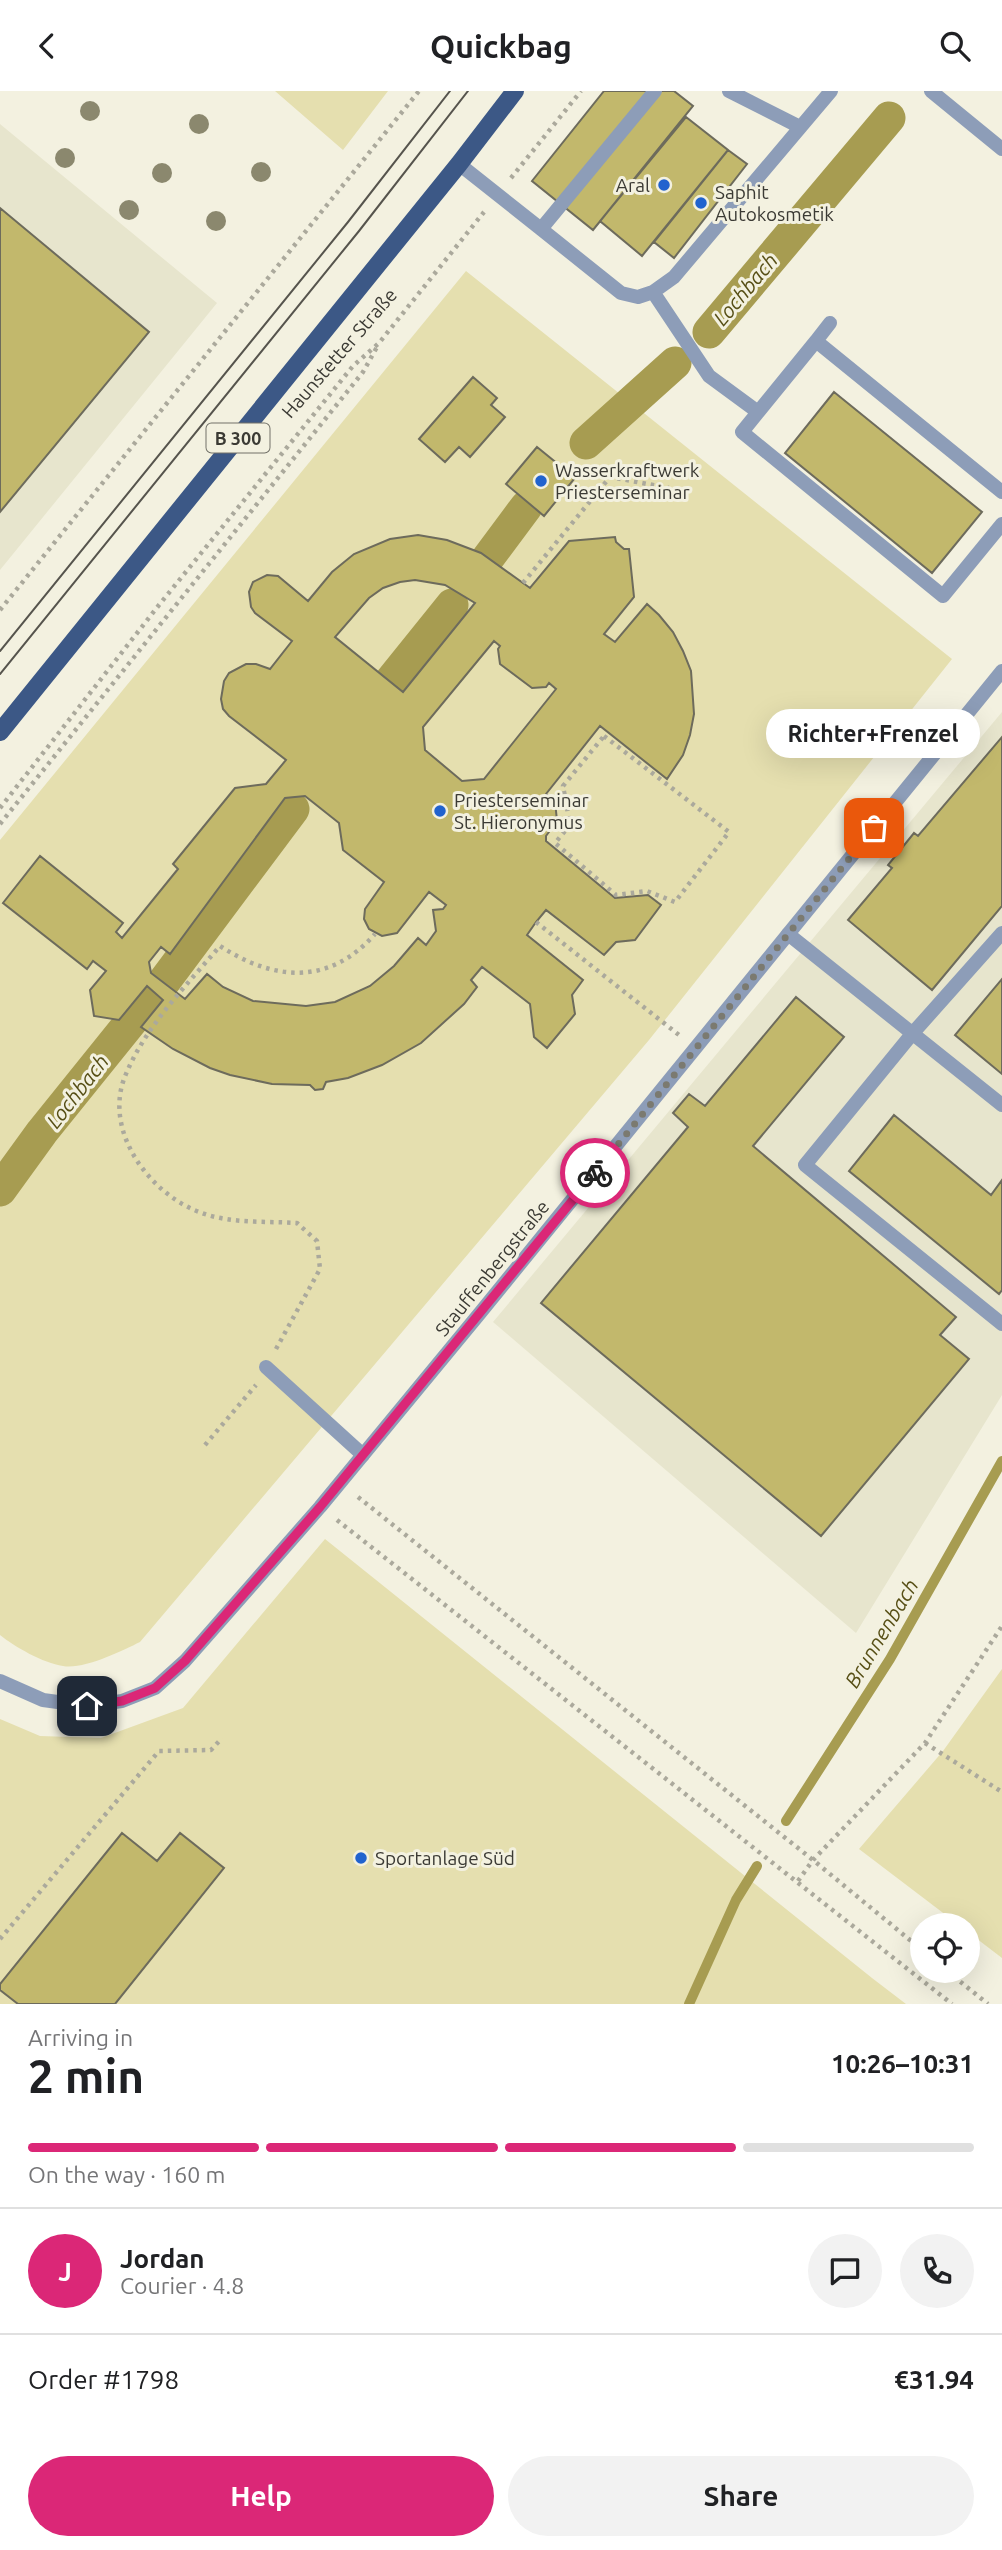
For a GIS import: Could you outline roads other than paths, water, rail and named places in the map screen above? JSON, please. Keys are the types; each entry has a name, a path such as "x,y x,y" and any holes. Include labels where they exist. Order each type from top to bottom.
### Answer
{"main road":[{"name":"Haunstetter Straße","path":"0,732 515,91"}],"street":[{"path":"541,229 655,91"},
{"path":"729,91 800,127"},
{"path":"459,164 621,293 638,297 653,292 674,277 831,91"},
{"path":"931,91 1002,149"},
{"path":"653,292 709,376 758,412"},
{"path":"830,323 742,432 943,596 1002,524"},
{"path":"816,341 1002,492"},
{"name":"Stauffenbergstraße","path":"0,1681 43,1700 87,1706 122,1701 155,1688 185,1661 340,1483 1002,671"},
{"path":"1002,933 912,1034 805,1165 1002,1324"},
{"path":"788,935 1002,1105"},
{"path":"266,1367 363,1455"}],"waterway":[{"name":"Lochbach","path":"709,332 889,118"},
{"name":"Lochbach","path":"586,443 675,363"},
{"name":"Lochbach","path":"488,558 526,507"},
{"name":"Lochbach","path":"390,682 452,605"},
{"name":"Lochbach","path":"163,983 293,809"},
{"name":"Lochbach","path":"0,1190 42,1132 154,993"},
{"name":"Brunnenbach","path":"786,1821 890,1659 1002,1461"},
{"name":"Brunnenbach","path":"689,2004 736,1900 757,1866"}],"tram line":[{"path":"0,651 348,222 450,91"},
{"path":"0,674 359,231 468,91"}],"place":[{"name":"Aral","path":"664,185"},
{"name":"Saphit Autokosmetik","path":"701,203"},
{"name":"Wasserkraftwerk Priesterseminar","path":"541,481"},
{"name":"Priesterseminar St. Hieronymus","path":"440,811"},
{"name":"Richter+Frenzel","path":"874,828"},
{"name":"Sportanlage Süd","path":"361,1858"}]}
